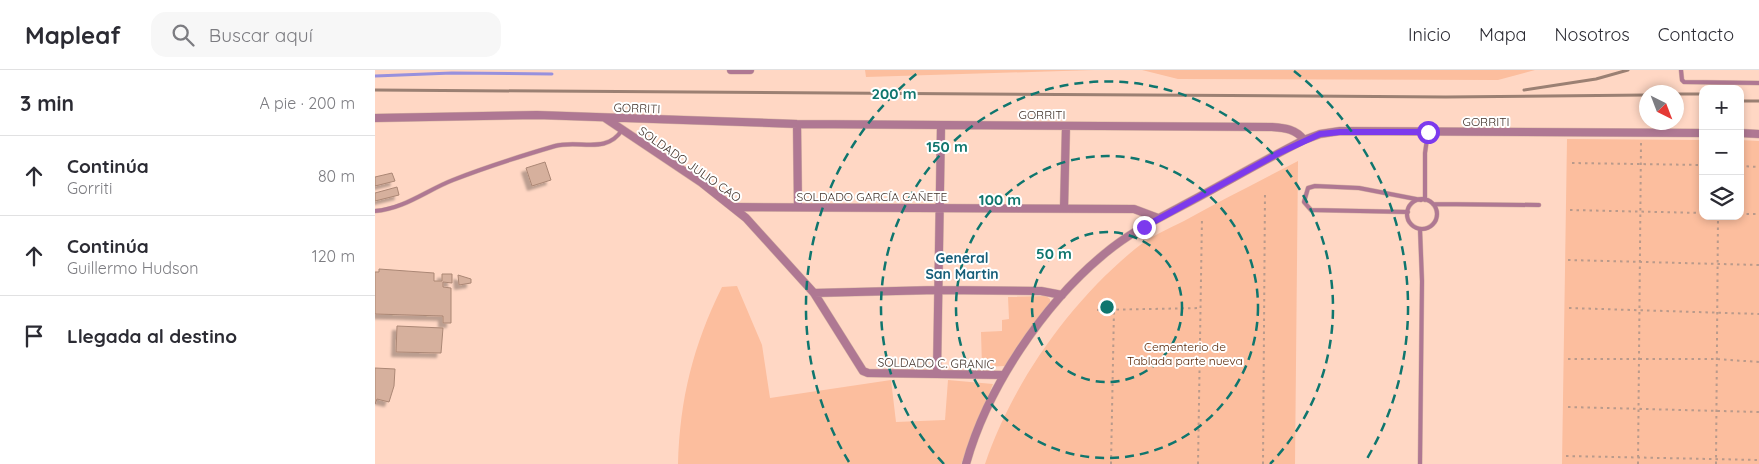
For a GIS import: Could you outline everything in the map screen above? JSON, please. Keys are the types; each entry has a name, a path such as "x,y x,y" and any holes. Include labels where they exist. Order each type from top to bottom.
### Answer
{"street":[{"path":"731,70 750,70"},
{"name":"GORRITI","path":"375,118 537,115 797,124 1272,127 1289,129 1299,133 1304,140 1320,134 1340,132 1699,133"},
{"name":"SOLDADO JULIO CAO","path":"605,118 702,183 734,208 762,234 815,293 859,367 868,374"},
{"path":"797,124 798,207"},
{"path":"937,373 941,126"},
{"path":"1065,208 1066,126"},
{"path":"1744,133 1759,134"},
{"path":"965,464 982,419 1004,375 1062,295 1104,254 1158,218 1304,140"},
{"name":"SOLDADO GARCÍA CAÑETE","path":"734,208 1134,209 1158,218"},
{"path":"815,293 937,290 1041,291 1062,295"},
{"name":"SOLDADO C. GRANIC","path":"868,374 937,373 1004,375"}],"lane":[{"path":"1681,70 1681,80 1684,82 1759,83"},
{"path":"375,211 401,205 451,180 558,145 602,145 611,142 622,130"},
{"path":"1423,200 1428,132"},
{"path":"1408,212 1311,210 1304,202 1305,194 1308,188 1315,186 1359,188 1423,200 1433,204 1539,205"},
{"path":"1423,200 1412,204 1408,212 1409,221 1420,229 1429,228 1435,221 1437,212 1433,204"},
{"path":"1420,229 1422,273 1420,464"}],"path":[{"path":"1638,464 1641,142"},
{"path":"1572,163 1699,165"},
{"path":"1744,166 1759,167"},
{"path":"1263,464 1265,191"},
{"path":"1570,210 1699,213"},
{"path":"1744,214 1759,214"},
{"path":"1197,464 1202,217"},
{"path":"1715,464 1717,220"},
{"path":"1568,260 1640,260 1759,264"},
{"path":"1097,310 1201,308"},
{"path":"1569,308 1759,314"},
{"path":"1111,464 1114,309"},
{"path":"1568,359 1716,359 1759,362"},
{"path":"1567,407 1759,412"},
{"path":"1567,456 1759,460"}],"green space":[{"path":"865,70 1094,70 866,77"},
{"path":"1142,70 1535,70 1498,80 1178,79"},
{"path":"1567,139 1699,140 1699,220 1744,220 1744,140 1759,141 1759,464 1562,464"},
{"name":"Cementerio de Tablada parte nueva","path":"1298,161 1295,464 985,464 996,434 1011,404 1045,347 1088,294 1111,270 1152,237"},
{"path":"737,286 762,345 770,398 891,380 896,422 945,420 948,380 993,384 961,464 678,464 685,395 703,330 722,287"},
{"path":"1046,296 1050,299 1050,305 1005,366 982,367 981,332 1002,331 1002,320 1009,319 1008,297"}],"building":[{"path":"545,162 551,180 532,186 526,168"},
{"path":"392,173 395,181 375,186 375,177"},
{"path":"397,187 399,195 375,201 375,193"},
{"path":"379,269 434,273 434,281 442,281 442,274 452,274 452,283 443,282 443,287 451,288 451,323 443,323 443,316 375,314 375,272 379,272"},
{"path":"458,275 471,279 471,283 459,285"},
{"path":"397,326 443,328 441,353 396,352"},
{"path":"375,368 395,369 394,386 389,402 377,399 375,404"}],"waterway":[{"path":"375,76 452,73 552,74"}],"railway":[{"path":"1524,90 1596,79 1628,70"},
{"path":"375,90 1446,97 1639,95"},
{"path":"1684,94 1699,94"},
{"path":"1744,101 1759,101"}],"district":[{"name":"General San Martin","path":"962,266"}],"route":[{"path":"1144,227 1279,153 1320,134 1340,132 1428,132"}]}
